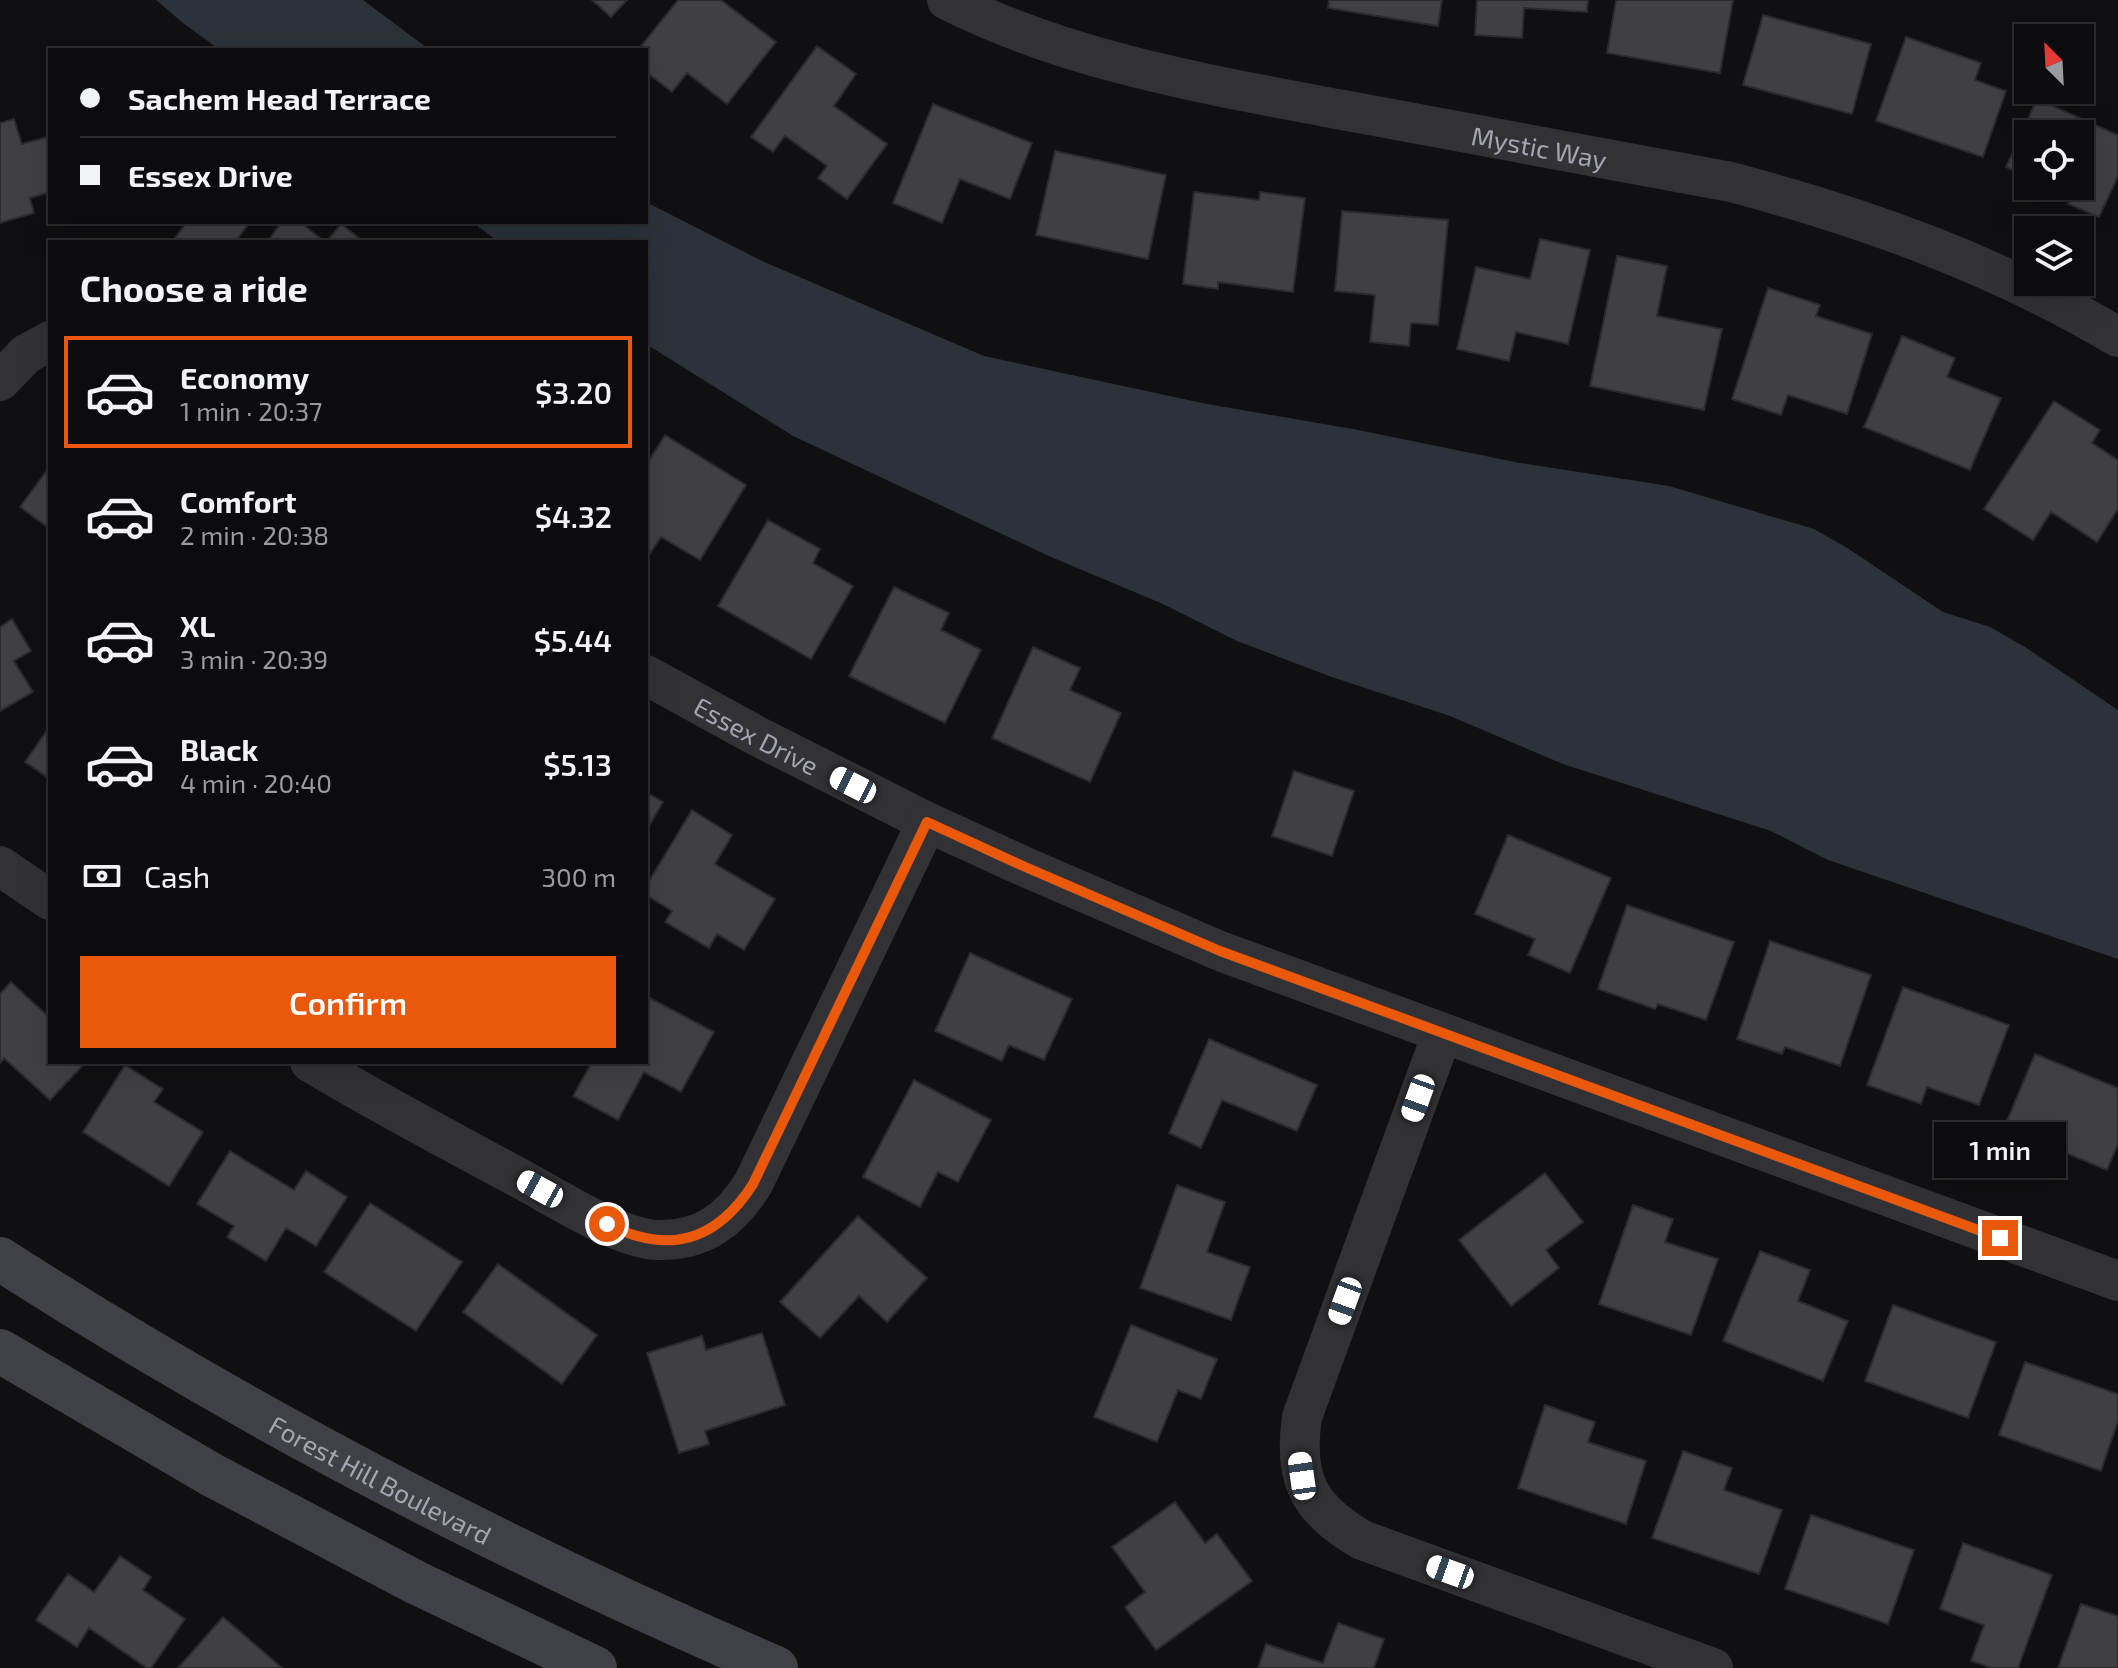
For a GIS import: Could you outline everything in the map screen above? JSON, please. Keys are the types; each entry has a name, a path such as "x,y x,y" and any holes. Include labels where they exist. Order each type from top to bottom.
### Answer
{"main road":[{"name":"Forest Hill Boulevard","path":"0,1259 247,1407 342,1458 479,1530 688,1630 776,1668"},
{"path":"0,1351 212,1475 417,1583 595,1668"}],"street":[{"name":"Mystic Way","path":"947,0 1040,38 1115,62 1208,84 1731,182 1812,203 1917,239 2020,283 2118,337"},
{"path":"0,381 26,354 48,342"},
{"name":"Essex Drive","path":"648,676 755,735 927,822 1220,951 2118,1281"},
{"path":"314,1064 626,1234 656,1240 686,1239 714,1228 737,1209 753,1184 927,822"},
{"path":"0,866 48,899"},
{"path":"1442,1034 1302,1417 1298,1446 1302,1476 1315,1503 1336,1524 1362,1540 1713,1668"}],"shaded area":[{"path":"156,0 363,0 427,48 217,48"},
{"path":"648,203 762,261 984,356 1207,404 1353,429 1520,463 1669,486 1814,529 1943,612 1990,627 2025,647 2118,710 2118,959 1828,860 1771,831 1563,764 1450,716 1329,676 1237,641 1163,604 1051,557 793,436 648,345 648,240 496,240 475,224 648,224"}],"building":[{"path":"592,0 627,0 611,17"},
{"path":"678,0 721,0 776,42 727,104 687,73 672,92 648,74 648,48 640,48"},
{"path":"1329,0 1442,0 1438,26 1328,8"},
{"path":"1477,0 1588,0 1587,12 1524,8 1522,38 1475,35"},
{"path":"1616,0 1733,0 1720,73 1607,53"},
{"path":"1763,15 1871,44 1852,114 1743,85"},
{"path":"1906,37 1981,63 1975,80 2006,91 1983,157 1876,121"},
{"path":"817,46 856,74 834,106 887,144 847,199 818,178 827,166 785,136 773,152 751,137"},
{"path":"933,104 1032,143 1010,199 960,179 942,223 893,203"},
{"path":"2035,104 2048,104 2084,120 2027,120"},
{"path":"14,119 22,144 48,137 48,193 30,198 34,213 0,223 0,123"},
{"path":"2094,124 2118,135 2118,176 2099,217 2068,204 2070,200 2094,200"},
{"path":"2014,149 2014,171 2006,167"},
{"path":"1055,151 1166,175 1148,259 1036,235"},
{"path":"1194,192 1259,200 1260,192 1305,198 1293,292 1218,282 1218,289 1183,284"},
{"path":"1342,211 1448,220 1438,325 1411,323 1409,346 1370,342 1375,295 1335,291"},
{"path":"186,224 248,224 236,240 174,240"},
{"path":"280,224 302,224 322,240 268,240"},
{"path":"341,224 361,240 328,240"},
{"path":"1540,239 1590,250 1568,344 1516,332 1509,361 1457,349 1476,267 1530,279"},
{"path":"1617,256 1667,266 1657,316 1722,329 1704,410 1590,386"},
{"path":"1768,288 1820,305 1816,316 1872,334 1847,414 1788,395 1781,415 1732,399"},
{"path":"1902,336 1955,358 1947,377 2001,398 1970,470 1864,427"},
{"path":"2054,401 2100,430 2092,443 2118,460 2118,509 2097,542 2051,512 2033,540 1984,509"},
{"path":"665,435 746,485 700,560 661,537 648,557 648,462"},
{"path":"48,469 48,528 20,507"},
{"path":"768,520 820,549 813,563 853,586 811,659 718,606"},
{"path":"894,587 949,613 941,630 981,650 945,723 849,676"},
{"path":"12,619 31,651 14,661 33,692 0,711 0,627"},
{"path":"1033,647 1080,668 1070,690 1121,713 1090,782 992,738"},
{"path":"48,729 48,778 25,762"},
{"path":"1294,771 1354,791 1332,856 1272,836"},
{"path":"648,793 663,802 648,828"},
{"path":"692,810 732,835 715,864 775,899 744,950 717,934 709,948 665,922 672,911 648,896 648,883"},
{"path":"1508,835 1611,878 1570,973 1528,955 1535,939 1475,914"},
{"path":"1627,905 1734,942 1706,1020 1658,1004 1655,1009 1598,989"},
{"path":"1770,941 1871,975 1840,1066 1785,1047 1782,1054 1737,1039"},
{"path":"970,953 1072,999 1044,1060 1009,1045 1002,1061 935,1031"},
{"path":"11,982 48,1016 48,1064 84,1064 50,1100 4,1058 0,1063 0,994"},
{"path":"1903,987 2009,1025 1979,1105 1927,1087 1921,1104 1867,1085"},
{"path":"648,997 714,1032 681,1092 644,1072 618,1120 573,1096 591,1064 648,1064"},
{"path":"1209,1039 1317,1085 1297,1131 1222,1100 1201,1148 1169,1133"},
{"path":"2035,1054 2118,1088 2118,1144 2107,1170 2004,1128"},
{"path":"125,1065 163,1089 154,1102 203,1132 169,1186 83,1132"},
{"path":"914,1080 991,1120 958,1182 938,1172 920,1207 863,1177"},
{"path":"230,1151 294,1190 306,1171 347,1197 316,1246 286,1228 266,1261 227,1237 234,1226 197,1204"},
{"path":"1545,1173 1583,1222 1546,1250 1559,1268 1511,1306 1459,1240"},
{"path":"1177,1185 1225,1202 1207,1252 1250,1267 1231,1320 1140,1288"},
{"path":"370,1203 462,1262 416,1331 324,1272"},
{"path":"1633,1205 1673,1219 1665,1242 1718,1259 1691,1335 1599,1304"},
{"path":"858,1216 927,1278 887,1322 859,1296 820,1338 780,1302"},
{"path":"1760,1251 1810,1270 1798,1301 1848,1321 1823,1381 1723,1341"},
{"path":"498,1264 597,1335 562,1384 463,1312"},
{"path":"1893,1305 1996,1342 1968,1418 1865,1381"},
{"path":"1131,1325 1217,1359 1201,1399 1178,1390 1157,1442 1094,1417"},
{"path":"762,1333 785,1405 705,1431 709,1444 679,1453 647,1353 702,1336 706,1350"},
{"path":"2025,1362 2118,1394 2118,1421 2101,1471 1999,1435"},
{"path":"1545,1405 1595,1422 1588,1442 1646,1461 1626,1524 1518,1488"},
{"path":"1683,1451 1732,1468 1724,1490 1782,1510 1759,1574 1652,1538"},
{"path":"1175,1502 1205,1543 1217,1534 1252,1581 1156,1650 1125,1607 1145,1592 1112,1547"},
{"path":"1811,1515 1914,1550 1888,1624 1785,1589"},
{"path":"1963,1543 2052,1575 2018,1668 1992,1668 1971,1661 1984,1625 1940,1609"},
{"path":"120,1556 151,1577 143,1590 185,1619 151,1668 89,1628 77,1647 36,1620 68,1574 94,1592"},
{"path":"2081,1604 2118,1616 2118,1668 2058,1668"},
{"path":"223,1617 282,1668 178,1668"},
{"path":"1338,1623 1384,1639 1374,1668 1258,1668 1266,1644 1323,1663"}],"route":[{"path":"607,1224 626,1234 656,1240 686,1239 714,1228 737,1209 753,1184 927,822 1220,951 2000,1238"}]}
